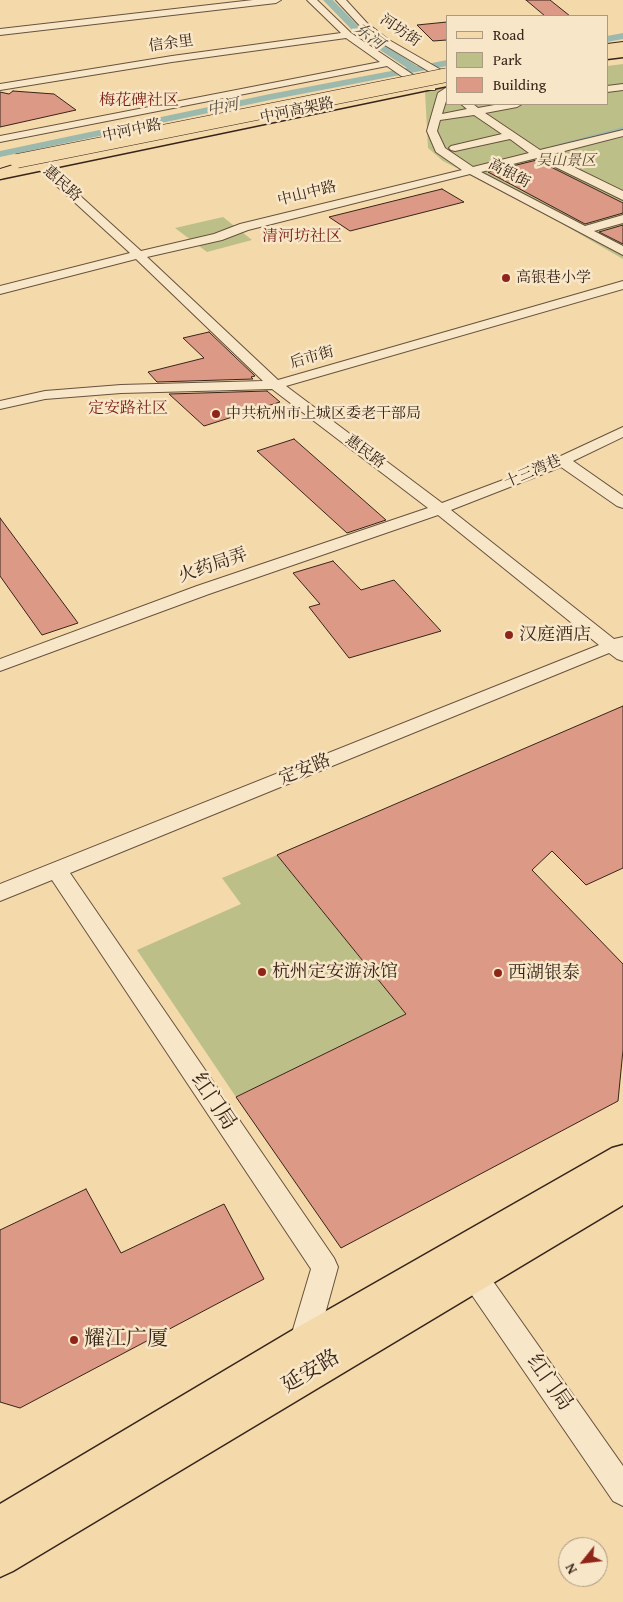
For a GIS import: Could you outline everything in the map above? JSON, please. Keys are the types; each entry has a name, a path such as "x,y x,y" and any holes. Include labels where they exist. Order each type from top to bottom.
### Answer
{"highway":[{"path":"608,46 623,43"},
{"path":"608,55 623,51"},
{"path":"608,55 623,56"},
{"name":"中河高架路","path":"0,163 28,162 325,102 445,81"},
{"path":"0,174 28,162"}],"main road":[{"name":"中河中路","path":"28,162 408,76 445,81"},
{"name":"中河中路","path":"28,162 445,81"},
{"name":"延安路","path":"0,1525 303,1343 623,1158"},
{"name":"延安路","path":"0,1558 623,1188"}],"street":[{"path":"0,32 276,0"},
{"name":"河坊街","path":"312,0 348,35 389,64 426,86"},
{"name":"河坊街","path":"341,0 364,25 445,81"},
{"name":"信余里","path":"0,87 172,58 348,35"},
{"name":"中河中路","path":"0,138 389,64"},
{"name":"高银街","path":"445,81 432,130 440,150 470,170 623,251"},
{"path":"608,89 623,87"},
{"path":"468,105 537,153 623,196"},
{"path":"436,118 511,105"},
{"name":"中山中路","path":"0,290 138,254 218,237 244,226 623,133"},
{"path":"455,148 513,136"},
{"name":"惠民路","path":"28,162 138,254 275,385 440,509 619,648"},
{"path":"584,230 623,219"},
{"name":"后市街","path":"0,405 45,395 121,389 275,385 623,284"},
{"name":"十三湾巷","path":"440,509 540,471 623,431"},
{"path":"562,460 623,503"},
{"name":"火药局弄","path":"0,665 195,593 440,509"},
{"name":"定安路","path":"0,894 619,648"},
{"name":"红门局","path":"57,871 325,1267 303,1343"},
{"name":"红门局","path":"474,1276 623,1491"}],"green space":[{"name":"吴山景区","path":"623,64 623,259 540,211 443,161 428,148 425,91 446,88 446,105 608,105 608,66"},
{"path":"223,217 252,240 207,252 175,228"},
{"name":"杭州定安游泳馆","path":"277,855 406,1014 236,1097 137,950 241,904 222,878"}],"building":[{"path":"526,0 550,0 569,15 544,15"},
{"path":"446,22 446,40 433,41 417,25"},
{"path":"13,91 54,94 76,110 0,127 0,92 9,94"},
{"path":"537,160 623,203 623,213 585,224 488,172"},
{"path":"442,189 464,202 350,231 329,217"},
{"path":"623,225 623,244 599,232"},
{"path":"209,332 255,376 251,377 253,379 157,382 148,372 204,358 183,338"},
{"name":"中共杭州市上城区委老干部局","path":"267,391 280,402 204,426 169,394"},
{"path":"294,439 386,520 347,533 257,451"},
{"path":"0,518 78,623 42,635 0,576"},
{"path":"333,561 361,590 394,580 441,631 349,658 309,607 320,604 293,573"},
{"name":"西湖银泰","path":"623,706 623,868 586,885 552,851 532,870 623,964 623,1050 618,1101 341,1248 236,1097 406,1014 277,855"},
{"name":"耀江广厦","path":"86,1189 121,1253 224,1204 264,1279 20,1408 0,1402 0,1230"}],"waterway":[{"name":"东河","path":"328,0 359,32 414,68"},
{"name":"中河","path":"608,39 623,36"},
{"name":"中河","path":"0,154 270,97 446,63"},
{"path":"562,146 623,130"}],"place":[{"name":"高银巷小学","path":"506,278"},
{"name":"中共杭州市上城区委老干部局","path":"216,414"},
{"name":"汉庭酒店","path":"509,635"},
{"name":"杭州定安游泳馆","path":"262,972"},
{"name":"西湖银泰","path":"498,973"},
{"name":"耀江广厦","path":"74,1340"}],"district":[{"name":"梅花碑社区","path":"139,101"},
{"name":"清河坊社区","path":"302,237"},
{"name":"定安路社区","path":"128,409"}]}
